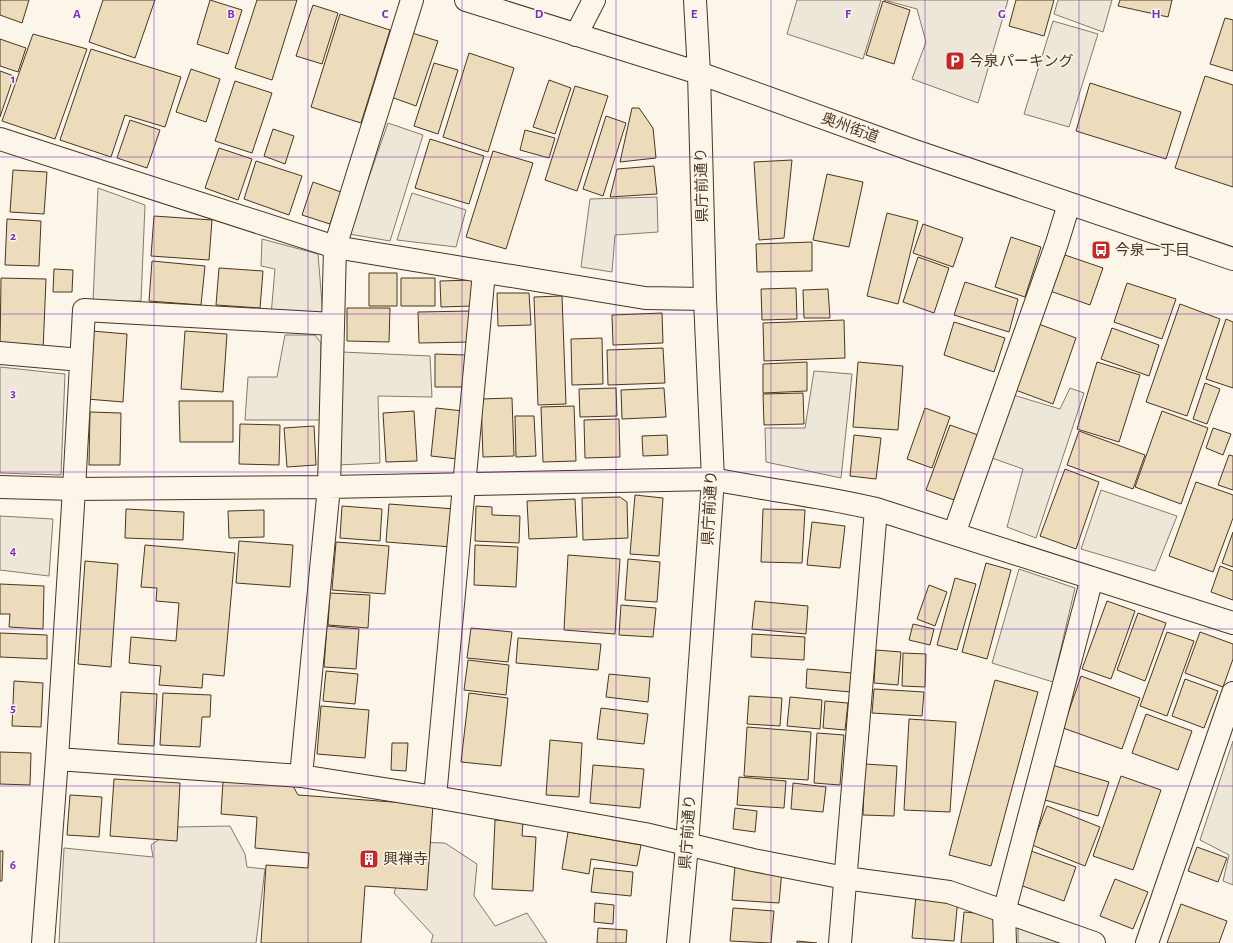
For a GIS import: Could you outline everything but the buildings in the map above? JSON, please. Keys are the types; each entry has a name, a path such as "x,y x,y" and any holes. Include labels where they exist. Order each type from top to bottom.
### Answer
{"street":[{"path":"301,776 329,487 335,247 412,0"},
{"name":"奥州街道","path":"466,0 699,73 912,150 1233,259"},
{"path":"576,35 594,0"},
{"name":"県庁前通り","path":"678,943 687,845 713,479 705,299 699,73 695,0"},
{"path":"0,139 335,247 645,298 705,299"},
{"path":"954,534 1057,243 1069,204"},
{"path":"435,797 484,272"},
{"path":"43,943 57,759 84,310 333,324"},
{"path":"0,354 81,360"},
{"path":"0,487 74,489 329,487 713,479 758,488 847,502 876,509 1233,623"},
{"path":"840,943 844,878 876,509"},
{"path":"1005,943 1004,912 1092,578"},
{"path":"1148,943 1233,693"},
{"path":"57,759 301,776 435,797 645,834 687,845 844,878 949,892 1094,943"}],"shaded area":[{"path":"797,0 881,0 863,59 787,34"},
{"name":"今泉パーキング","path":"884,0 1008,0 978,103 912,79 926,42 917,9"},
{"name":"今泉パーキング","path":"1058,0 1112,0 1103,32 1054,14"},
{"path":"1053,21 1098,34 1069,127 1024,114"},
{"path":"388,123 423,135 390,241 349,234"},
{"path":"98,188 145,205 141,301 93,302"},
{"path":"412,193 466,210 456,247 397,240"},
{"path":"657,197 658,232 615,235 612,272 581,267 590,199"},
{"path":"262,239 318,254 323,316 271,315 275,269 261,266"},
{"path":"285,335 315,335 321,343 320,420 245,420 248,377 277,377"},
{"path":"342,352 430,356 432,397 378,396 380,463 338,465"},
{"path":"0,367 65,374 61,475 0,473"},
{"path":"814,371 852,374 841,478 766,462 765,428 805,428"},
{"path":"1070,388 1084,393 1036,538 1007,527 1023,469 992,458 1013,395 1060,409"},
{"path":"1101,490 1177,516 1155,571 1081,549"},
{"path":"0,516 53,519 49,576 0,570"},
{"path":"1019,569 1075,588 1053,682 992,663"},
{"path":"1233,741 1233,885 1223,881 1229,855 1200,840"},
{"path":"230,826 245,854 247,867 265,869 256,943 59,943 64,848 153,857 151,845 178,827"},
{"path":"410,842 445,843 477,864 474,896 495,926 527,913 547,943 431,943 433,935 394,893"},
{"path":"1018,924 1073,943 1018,943"}],"place":[{"name":"今泉パーキング","path":"955,61"},
{"name":"今泉一丁目","path":"1101,250"},
{"name":"興禅寺","path":"369,859"}]}
